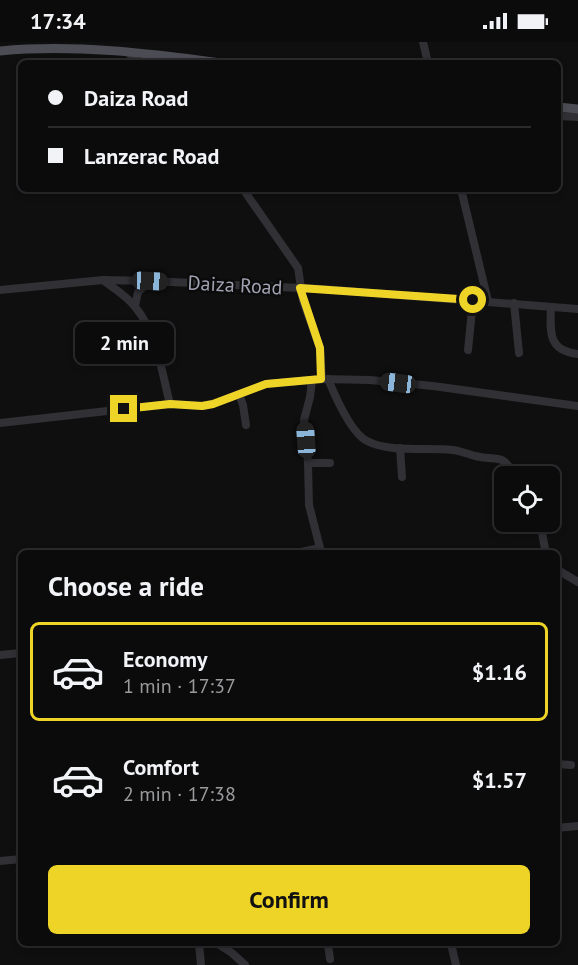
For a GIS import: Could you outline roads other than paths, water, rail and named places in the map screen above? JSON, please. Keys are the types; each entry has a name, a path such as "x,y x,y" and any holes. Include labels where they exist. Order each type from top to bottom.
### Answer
{"main road":[{"path":"0,51 36,46 128,52 196,60"},
{"path":"561,106 578,109"}],"street":[{"path":"423,42 427,60"},
{"path":"128,52 135,60"},
{"path":"561,116 578,117"},
{"path":"245,192 298,268 300,288 320,348 325,379 361,437 371,443 400,448 453,450 475,456 501,458 509,466"},
{"path":"462,192 488,301"},
{"path":"103,280 135,306 149,330 170,404"},
{"name":"Daiza Road","path":"0,290 103,280 150,281 300,288 578,309"},
{"path":"135,306 138,292 150,281"},
{"path":"468,350 473,300"},
{"path":"514,303 519,353"},
{"path":"551,307 551,330 555,343 561,351 578,354"},
{"path":"0,423 170,404 202,406 266,384 325,379 370,380 433,386 578,406"},
{"path":"311,550 320,548 310,510 304,420 312,380"},
{"path":"239,394 246,425"},
{"path":"400,448 402,477"},
{"path":"308,463 330,463"},
{"path":"542,532 545,550"},
{"path":"560,571 578,582"},
{"path":"0,655 18,653"},
{"path":"560,764 571,765"},
{"path":"560,828 578,826"},
{"path":"0,861 18,859"},
{"path":"199,946 201,965"},
{"path":"221,946 245,965"},
{"path":"328,946 330,959"},
{"path":"451,946 456,965"}]}
